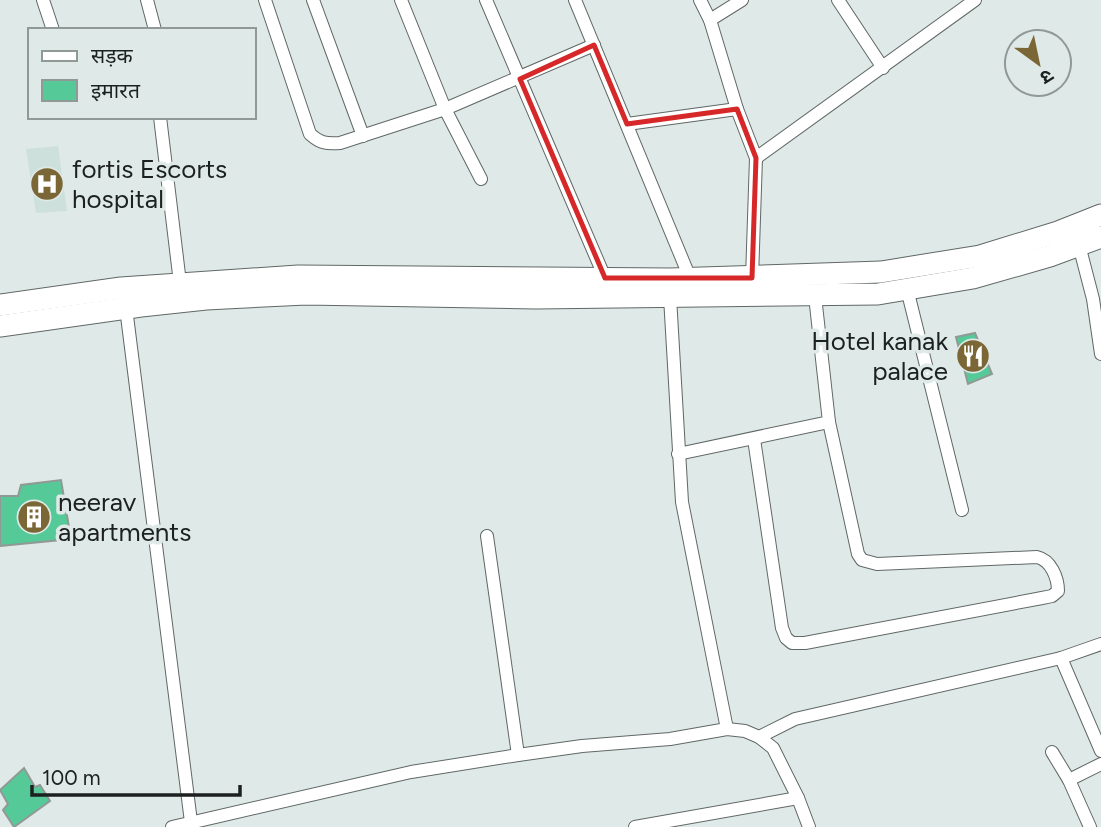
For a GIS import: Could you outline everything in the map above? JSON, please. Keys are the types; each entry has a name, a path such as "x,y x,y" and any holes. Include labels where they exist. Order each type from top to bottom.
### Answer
{"highway":[{"path":"0,305 121,288 332,275 752,278 881,272 981,256 1058,232 1101,215"},
{"path":"0,326 127,307 206,299 306,294 536,298 878,294 973,278 1050,256 1101,237"}],"street":[{"path":"43,0 52,28"},
{"path":"148,0 155,28"},
{"path":"265,0 310,134 319,142 328,144 363,136 445,109 594,46"},
{"path":"313,0 363,136"},
{"path":"401,0 445,109 481,179"},
{"path":"486,0 605,278"},
{"path":"575,0 690,278"},
{"path":"700,0 710,20 737,109 756,158 752,278"},
{"path":"710,20 742,0"},
{"path":"838,0 883,68"},
{"path":"756,158 975,0"},
{"path":"627,124 737,109"},
{"path":"160,119 180,283"},
{"path":"1079,245 1094,299 1101,354"},
{"path":"907,289 961,510"},
{"path":"754,439 782,628 786,638 792,643 805,643 1042,598 1052,596 1058,591 1058,583 1048,563 1037,557 877,564 862,560 858,554 829,422 815,296"},
{"path":"670,297 682,502 727,729"},
{"path":"127,307 200,823"},
{"path":"678,454 829,422"},
{"path":"487,537 518,755"},
{"path":"759,737 795,719 1061,658 1101,643"},
{"path":"1061,658 1101,751"},
{"path":"172,827 200,823 411,772 582,746 670,739 727,729 745,731 759,737 772,748 798,798 809,827"},
{"path":"1052,752 1069,780 1090,827"},
{"path":"1069,780 1101,764"},
{"path":"635,827 798,798"}],"highlighted area":[{"path":"594,45 627,124 737,109 756,158 752,278 605,278 520,79"}],"shaded area":[{"name":"fortis Escorts hospital","path":"58,146 67,211 36,213 26,149"}],"building":[{"name":"Hotel kanak palace","path":"975,333 992,374 968,384 956,337"},
{"name":"neerav apartments","path":"61,480 71,539 0,546 0,496 18,496 21,485"},
{"path":"24,768 35,787 40,785 50,801 14,827 3,810 8,804 0,790"}],"place":[{"name":"fortis Escorts hospital","path":"47,184"},
{"name":"Hotel kanak palace","path":"973,356"},
{"name":"neerav apartments","path":"34,517"}]}
